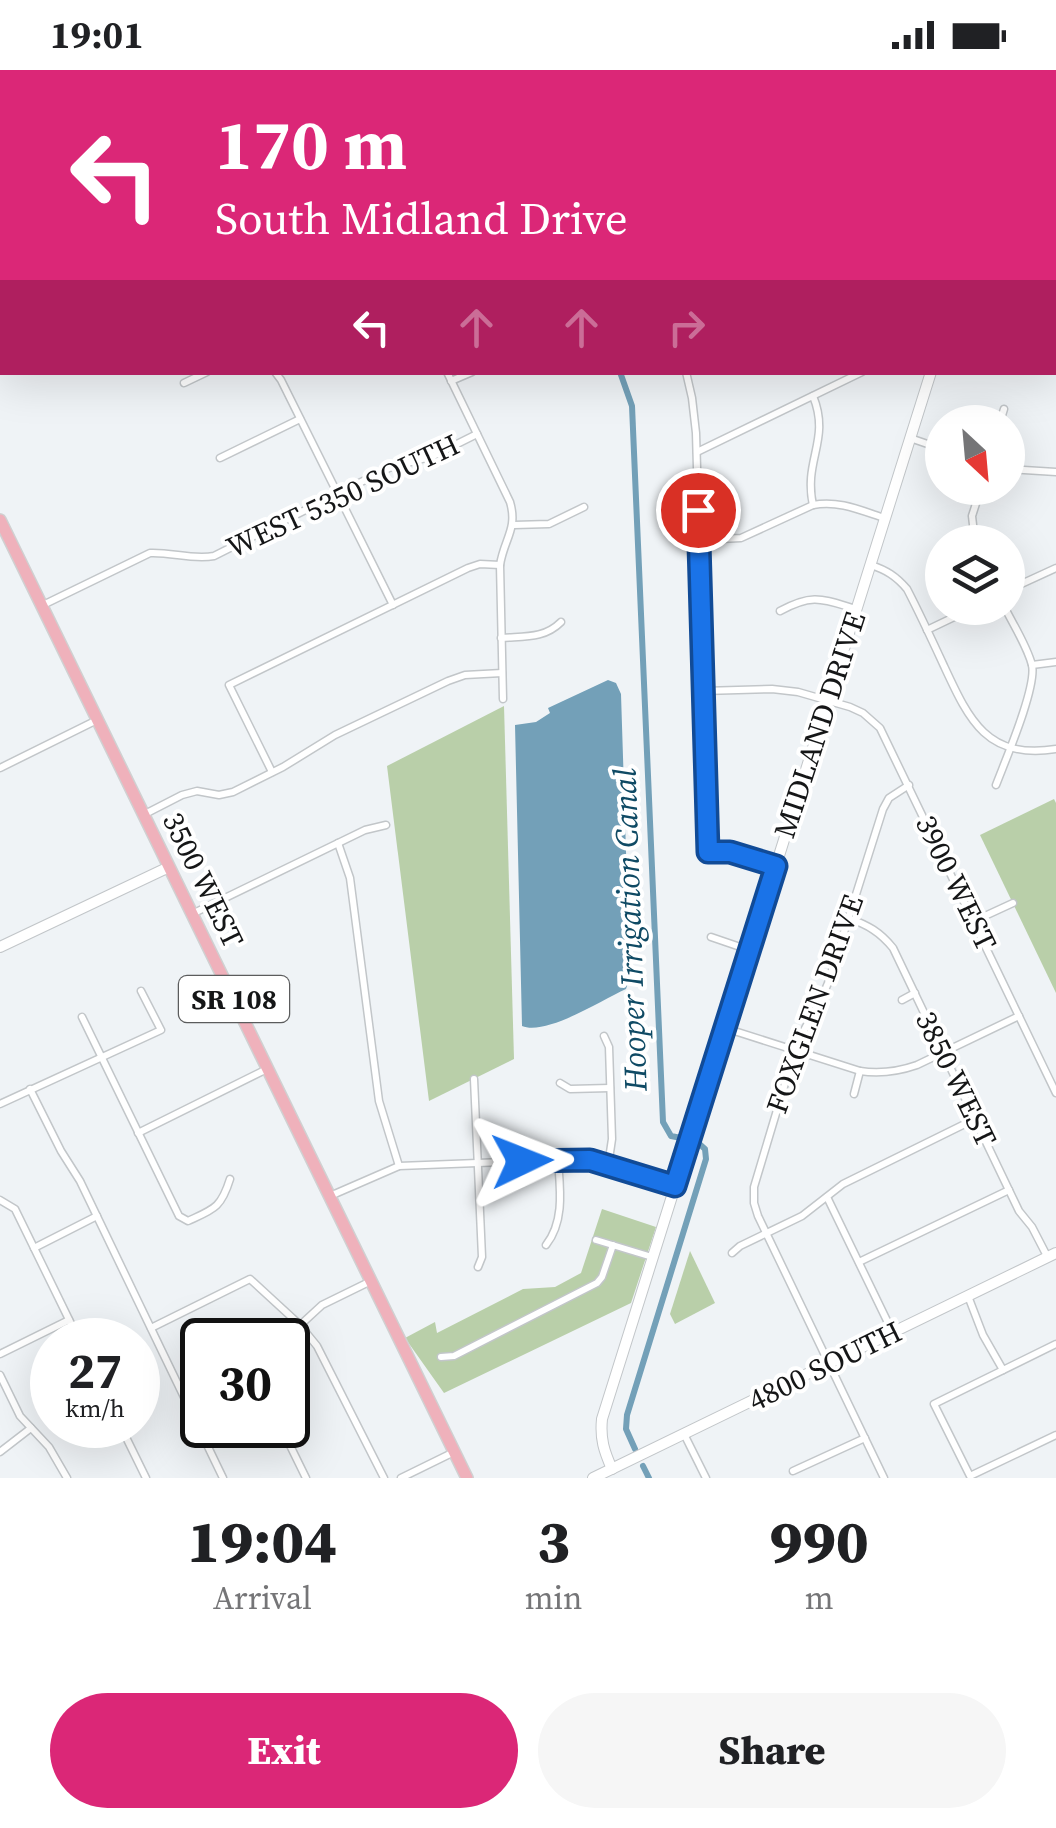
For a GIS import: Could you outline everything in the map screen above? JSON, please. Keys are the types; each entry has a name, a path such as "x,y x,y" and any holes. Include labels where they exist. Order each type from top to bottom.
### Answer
{"main road":[{"name":"3500 WEST","path":"1,525 467,1478"}],"street":[{"path":"184,383 201,375"},
{"path":"277,375 393,605"},
{"path":"687,375 696,452 708,852 730,852 776,866"},
{"path":"696,452 856,375"},
{"name":"MIDLAND DRIVE","path":"612,1469 602,1448 602,1419 930,375"},
{"path":"449,376 510,502 514,526 502,549 500,564 502,699"},
{"path":"812,396 820,419 809,475 813,505"},
{"path":"220,458 300,419"},
{"name":"WEST 5350 SOUTH","path":"42,606 150,552 198,559 214,556 389,468 433,456 477,434"},
{"path":"910,438 925,443"},
{"path":"1025,469 1056,472"},
{"path":"699,540 742,538 813,505 834,503 885,518"},
{"path":"514,526 550,524 584,507"},
{"path":"272,772 229,685 468,568 500,564"},
{"path":"871,565 887,570 907,588 964,709 980,729 1009,748 1035,752 1056,749"},
{"path":"1025,582 1056,568"},
{"path":"780,611 812,598 857,610"},
{"path":"501,638 542,636 561,622"},
{"path":"927,630 937,625"},
{"path":"996,785 1032,676 1032,665 1013,625"},
{"path":"1032,665 1056,662"},
{"path":"144,814 197,791 233,792 335,735 448,681 465,675 502,673"},
{"name":"3900 WEST","path":"703,690 772,688 798,692 863,713 880,728 1056,1092"},
{"path":"0,768 98,720"},
{"name":"FOXGLEN DRIVE","path":"884,1478 767,1233 754,1202 754,1187 794,1050 820,1002 883,809 909,785"},
{"path":"192,914 365,830 386,825"},
{"path":"338,843 350,878 379,1101 399,1166"},
{"path":"0,948 168,867"},
{"path":"974,921 1012,903"},
{"name":"3850 WEST","path":"848,918 869,925 893,948 1019,1211 1052,1255"},
{"path":"711,937 750,950"},
{"path":"0,1104 162,1030 141,990"},
{"path":"902,1000 915,994"},
{"path":"725,1028 875,1073 902,1070 1019,1016"},
{"path":"82,1017 179,1216 188,1222 218,1207 230,1179"},
{"path":"604,1036 609,1047 612,1139 608,1166"},
{"path":"138,1133 268,1069"},
{"path":"854,1094 860,1071"},
{"path":"474,1079 482,1256 478,1267"},
{"path":"560,1083 570,1089 610,1088"},
{"path":"30,1089 146,1318"},
{"path":"732,1253 802,1216 843,1184 975,1119"},
{"path":"330,1196 399,1166 558,1160 590,1160 675,1186"},
{"path":"546,1245 554,1234 560,1207 558,1160"},
{"path":"859,1262 1009,1190"},
{"path":"827,1197 893,1332"},
{"path":"0,1200 16,1210 68,1318"},
{"path":"34,1248 97,1216"},
{"path":"596,1240 653,1258"},
{"path":"441,1357 454,1356 517,1326 596,1283 602,1277 613,1245"},
{"name":"4800 SOUTH","path":"593,1478 1052,1255"},
{"path":"160,1323 250,1278 293,1318"},
{"path":"306,1318 322,1305 371,1281"},
{"path":"968,1296 1002,1370"},
{"path":"310,1337 384,1478"},
{"path":"0,1354 30,1339"},
{"path":"1056,1344 934,1404 970,1476 1056,1435"},
{"path":"160,1347 223,1478"},
{"path":"0,1374 20,1416 30,1427"},
{"path":"0,1452 30,1429"},
{"path":"684,1434 706,1478"},
{"path":"793,1471 865,1438"},
{"path":"49,1448 66,1478"},
{"path":"131,1448 146,1478"},
{"path":"291,1448 306,1478"},
{"path":"401,1478 454,1452"}],"green space":[{"path":"504,706 514,1059 429,1101 387,766"},
{"path":"1054,799 1056,803 1056,993 980,835"},
{"path":"602,1209 656,1227 631,1303 444,1393 405,1338 435,1322 437,1333 523,1289 555,1287 581,1273"},
{"path":"690,1251 715,1303 675,1324 670,1314"}],"water":[{"path":"608,680 616,683 621,694 630,977 626,989 574,1015 545,1026 522,1026 515,725 536,722 550,713 548,708"}],"waterway":[{"name":"Hooper Irrigation Canal","path":"621,375 632,406 663,1122 671,1136 696,1141 705,1149 706,1159 627,1415 626,1429 635,1449"},
{"name":"Hooper Irrigation Canal","path":"643,1466 649,1478"}],"route":[{"path":"522,1161 590,1160 675,1186 776,866 730,852 708,852 698,510"}]}
